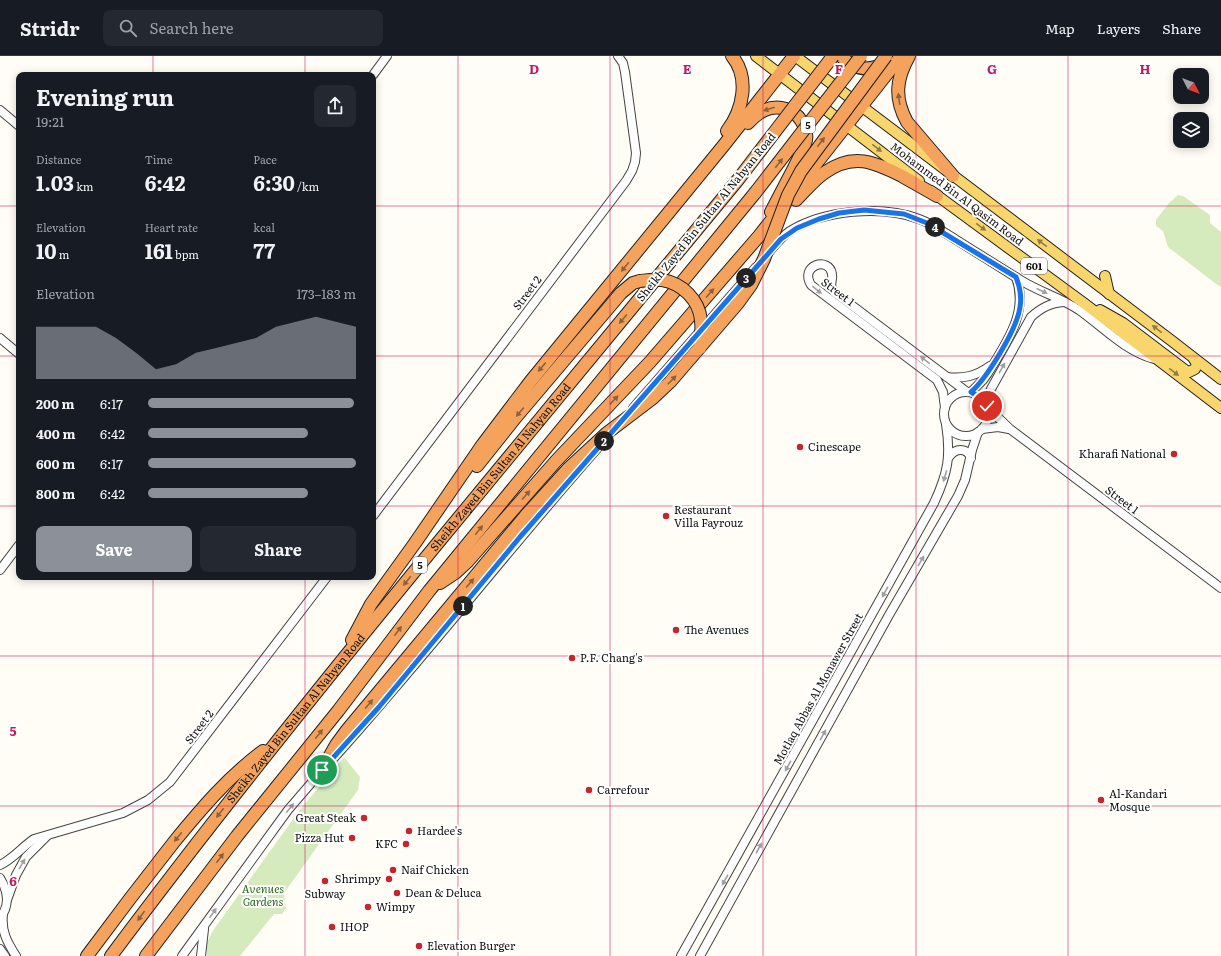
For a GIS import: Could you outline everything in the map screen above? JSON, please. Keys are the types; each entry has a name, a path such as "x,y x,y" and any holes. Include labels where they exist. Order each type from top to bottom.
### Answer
{"highway":[{"path":"650,237 731,125 737,114 743,84 738,66 732,56"},
{"path":"346,654 355,633 371,604 505,414 724,146 794,56"},
{"name":"Sheikh Zayed Bin Sultan Al Nahyan Road","path":"111,956 204,833 346,654 737,181 834,56"},
{"path":"841,56 847,63 868,69 880,66 896,56"},
{"name":"Sheikh Zayed Bin Sultan Al Nahyan Road","path":"146,956 237,836 338,711 429,590 755,193 861,56"},
{"path":"322,770 336,745 347,730 536,504 568,469 607,433 661,391 732,311 751,285 764,259 785,201 800,171 886,56"},
{"path":"429,590 455,573 468,561 556,461 650,362 759,236 901,56"},
{"path":"909,56 900,75 898,87 902,113 907,122 953,176"},
{"path":"724,146 754,117 768,108 778,107 788,109 798,116 804,127 806,139 802,151 759,236"},
{"path":"759,236 824,173 835,166 847,162 859,160 880,165 937,196"},
{"path":"415,543 516,417 621,293 633,283 652,279 663,280 674,283 684,289 698,308 701,319 700,348"},
{"path":"87,956 153,869 204,806 223,785 247,763 276,742"}],"main road":[{"name":"Mohammed Bin Al Qasim Road","path":"756,56 847,124 937,196 1085,304 1221,408"},
{"name":"Mohammed Bin Al Qasim Road","path":"794,56 1221,379"},
{"path":"1105,276 1109,294"},
{"path":"1085,304 1100,310 1123,323 1189,372 1195,369 1197,364 1194,359"}],"street":[{"path":"375,72 387,56"},
{"name":"Street 2","path":"376,512 632,171 635,162 636,144 626,72 620,59"},
{"path":"0,110 16,123"},
{"path":"182,956 288,810 379,707 520,537 785,234 819,219 853,211 864,210 904,214 927,223 1029,285 1066,302 1137,352 1146,357 1158,360"},
{"name":"Street 1","path":"945,408 943,392 937,380 811,285 808,276 812,267 824,264 829,268 832,275 831,286 834,292 969,392"},
{"path":"969,392 983,380 993,365 1018,317 1021,297 1020,288 1016,277"},
{"path":"700,956 958,496 965,480 974,440 987,418 986,405 991,389 1031,317 1047,305 1055,302 1066,302"},
{"path":"0,338 16,351"},
{"path":"947,377 967,377 993,365"},
{"path":"986,405 976,394 969,392 956,394 951,398 945,408 944,414 946,424 950,429 960,435 967,436 980,430 998,427 1010,429"},
{"name":"Street 1","path":"986,405 1010,429 1221,588"},
{"name":"Motlaq Abbas Al Monawer Street","path":"681,956 927,516 942,484 949,457 946,424"},
{"path":"949,457 956,450 961,450 966,451 971,458"},
{"path":"0,570 16,549"},
{"name":"Street 2","path":"0,865 10,859 28,843 40,837 123,813 148,800 170,782 325,580"},
{"name":"Street 2","path":"2,916 16,875 26,856 48,835"},
{"path":"0,878 7,892 7,900"},
{"path":"2,916 4,932 8,943 16,956"},
{"path":"201,956 204,926"},
{"path":"82,956 103,934"},
{"path":"0,949 5,956"}],"green space":[{"path":"1178,195 1183,196 1210,215 1210,223 1221,232 1221,287 1168,247 1163,231 1156,226 1156,220 1169,203"},
{"name":"Avenues Gardens","path":"344,757 360,777 358,790 284,893 286,908 282,914 274,914 240,956 207,956 206,944 214,929 299,811"}],"place":[{"name":"Cinescape","path":"800,447"},
{"name":"Kharafi National","path":"1174,454"},
{"name":"Restaurant Villa Fayrouz","path":"666,516"},
{"name":"The Avenues","path":"676,630"},
{"name":"P.F. Chang's","path":"572,658"},
{"name":"Carrefour","path":"589,790"},
{"name":"Al-Kandari Mosque","path":"1101,800"},
{"name":"Great Steak","path":"364,818"},
{"name":"Hardee's","path":"409,831"},
{"name":"Pizza Hut","path":"352,838"},
{"name":"KFC","path":"406,844"},
{"name":"Naif Chicken","path":"393,870"},
{"name":"Shrimpy","path":"389,879"},
{"name":"Subway","path":"325,881"},
{"name":"Dean & Deluca","path":"397,893"},
{"name":"Wimpy","path":"368,907"},
{"name":"IHOP","path":"332,927"},
{"name":"Elevation Burger","path":"419,946"}],"route":[{"path":"322,770 379,707 430,647 520,537 785,234 791,230 819,219 839,213 853,211 864,210 904,214 941,230 1016,277 1020,288 1021,297 1018,317 993,365 983,380 971,392 981,398 987,406"}]}
